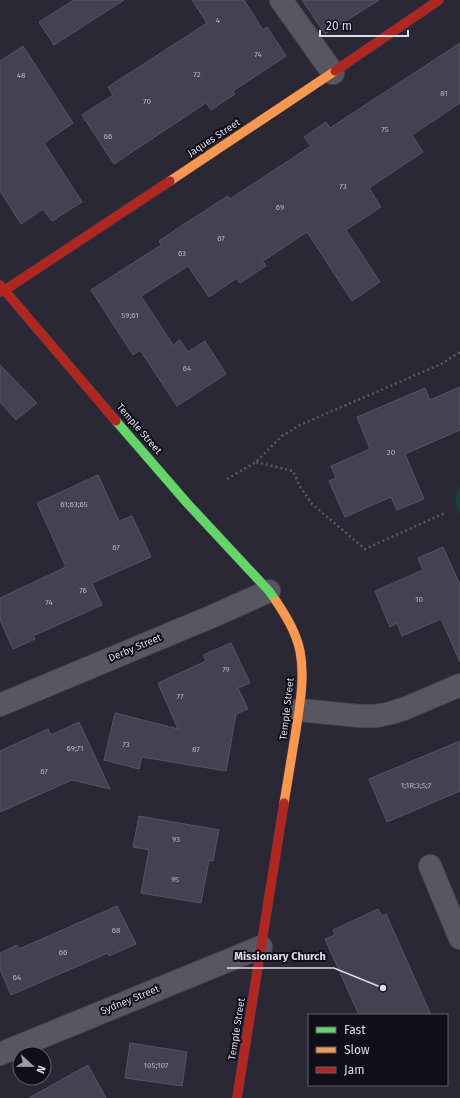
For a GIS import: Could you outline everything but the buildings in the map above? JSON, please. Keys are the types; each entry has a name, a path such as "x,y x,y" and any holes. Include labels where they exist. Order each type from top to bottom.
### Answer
{"street":[{"path":"281,0 333,73"},
{"name":"Jaques Street","path":"2,289 333,73 436,1"},
{"name":"Temple Street","path":"2,289 187,503 269,591 285,614 295,634 300,650 302,665 302,691 237,1098"},
{"name":"Derby Street","path":"0,705 269,591"},
{"path":"299,710 360,716 376,716 392,713 406,708 460,685"},
{"path":"430,866 460,938"},
{"name":"Sydney Street","path":"0,1054 261,947"}],"path":[{"path":"227,479 256,462 282,436 300,425 441,364 460,352"},
{"path":"256,462 293,471 299,485 312,504 365,549 445,513"}],"green space":[{"path":"460,485 460,514 456,500"}],"traffic: fast":[{"path":"116,421 187,503 269,591 276,601"}],"traffic: slow":[{"path":"170,181 335,71"},
{"path":"276,601 287,618 296,637 300,651 302,671 299,710 284,803"}],"traffic: jam":[{"path":"335,71 439,0"},
{"path":"0,292 170,181"},
{"path":"0,285 116,421"},
{"path":"237,1098 284,803"}],"place":[{"name":"Missionary Church","path":"383,988"}]}
